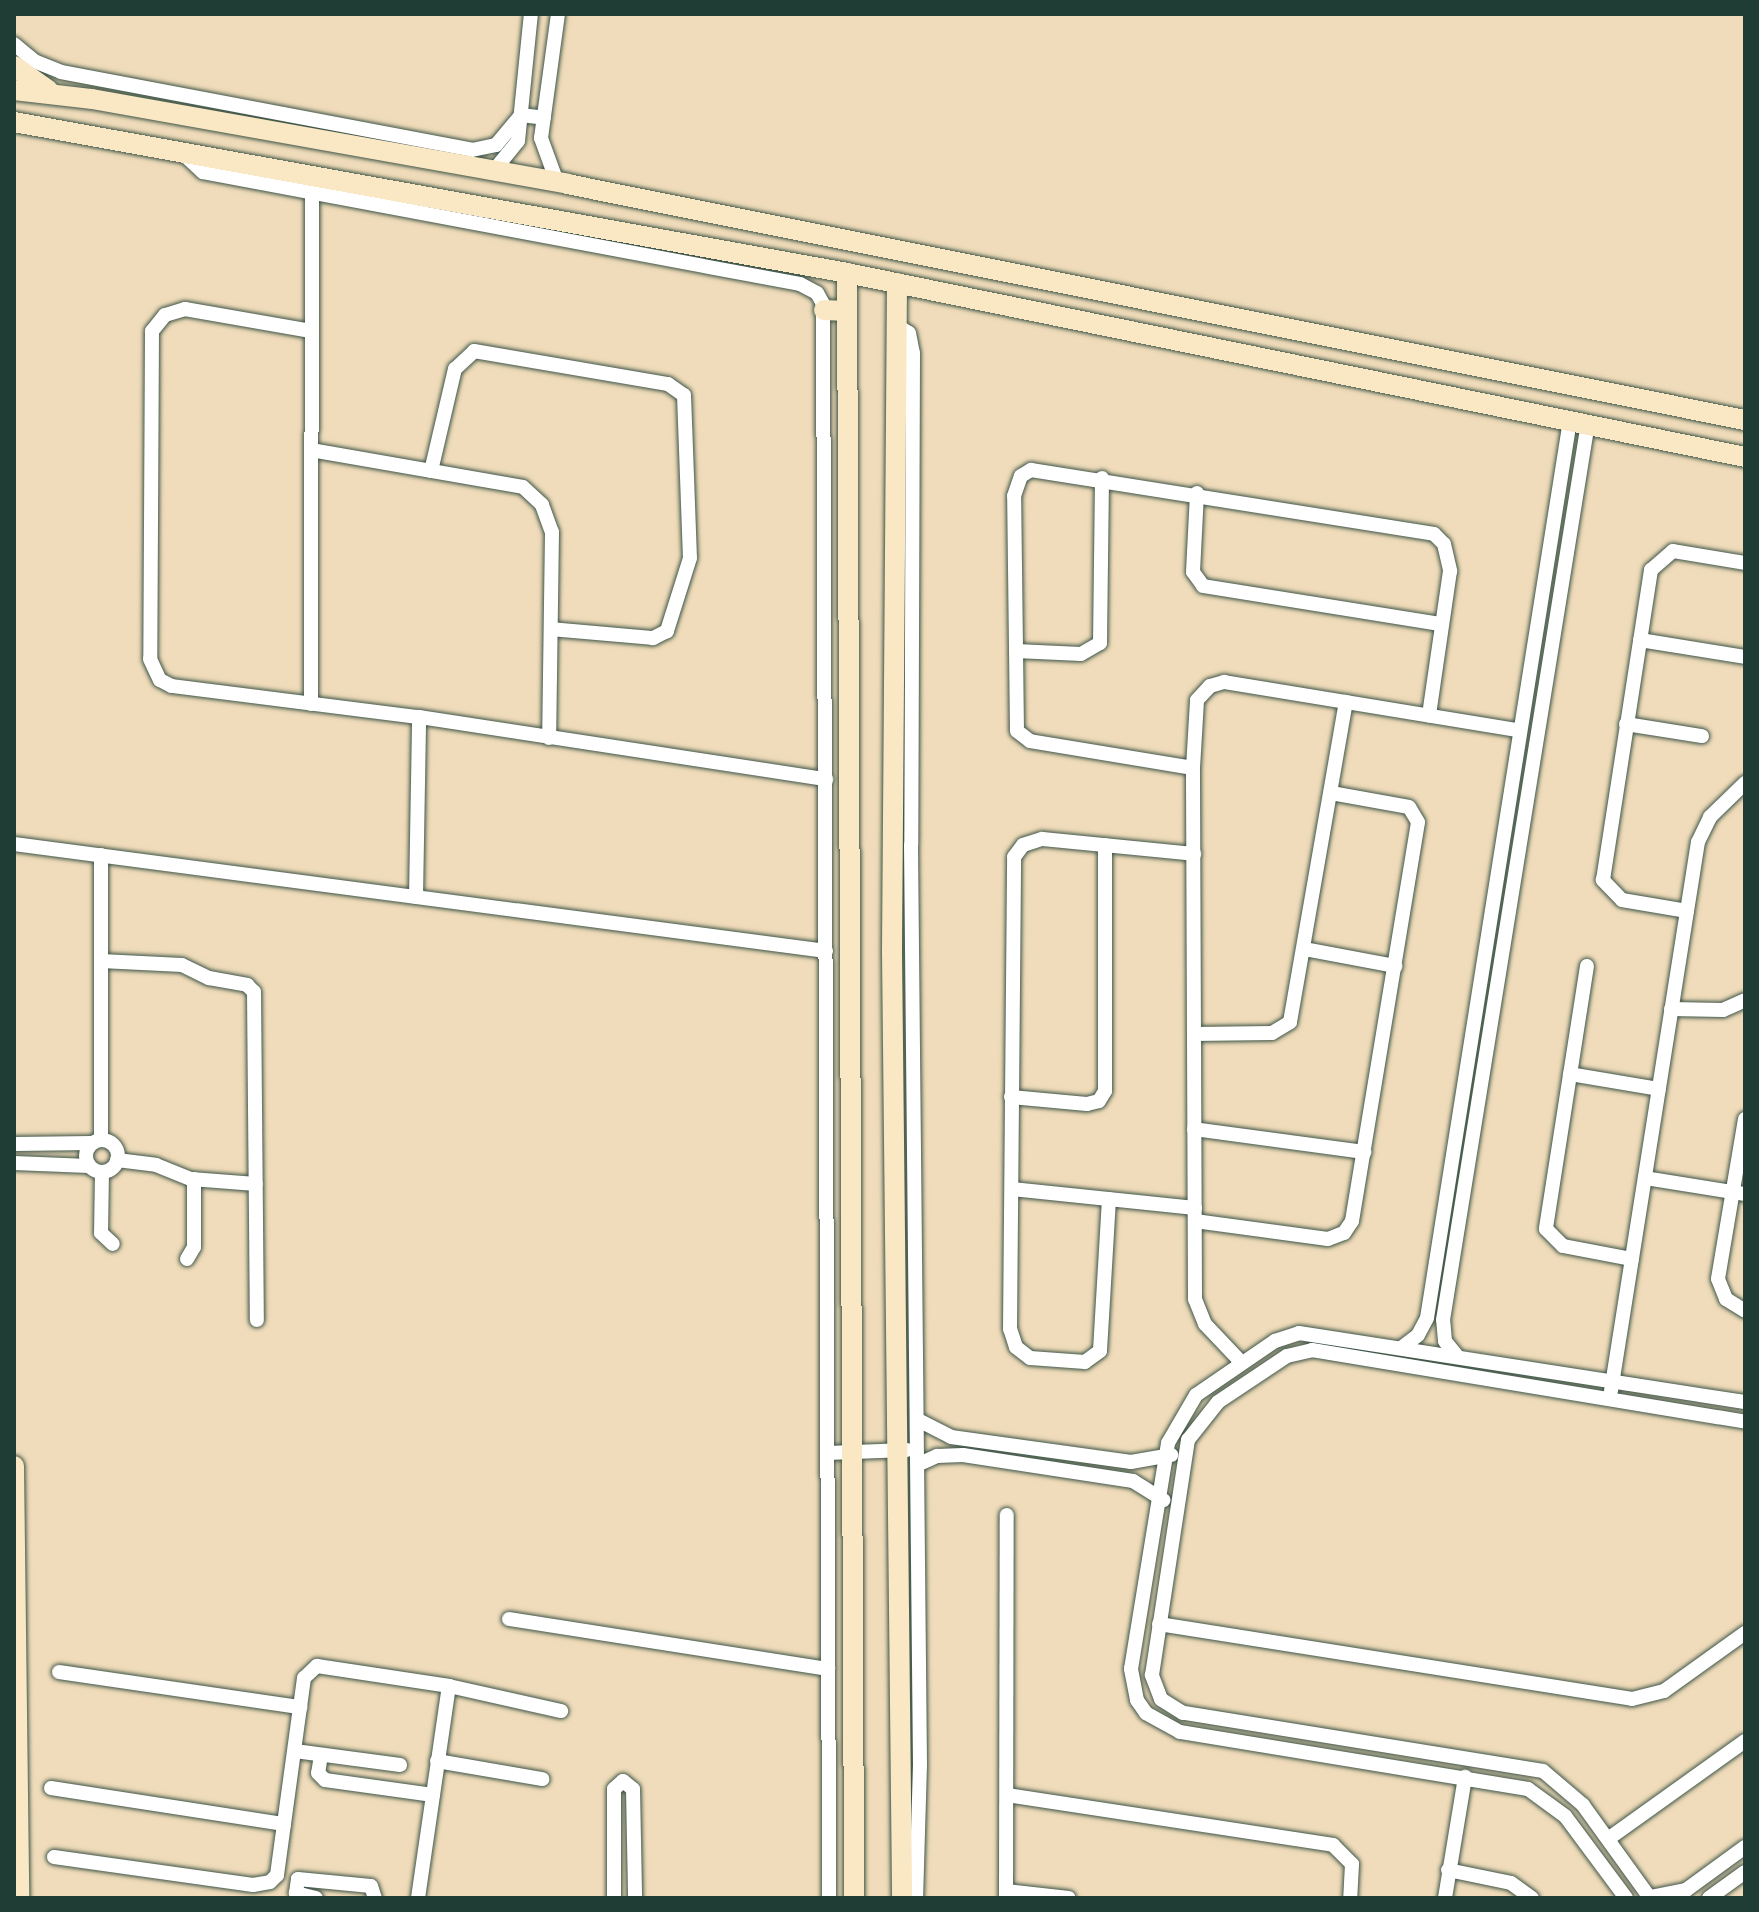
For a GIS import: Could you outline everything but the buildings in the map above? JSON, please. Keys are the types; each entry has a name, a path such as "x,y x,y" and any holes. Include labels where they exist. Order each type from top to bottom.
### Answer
{"street":[{"path":"492,173 512,154 521,115 531,14"},
{"path":"557,182 543,154 544,118 558,14"},
{"path":"14,44 61,72 472,150 496,145 521,115"},
{"path":"14,66 55,94"},
{"path":"14,90 92,99 492,173 557,182 1745,420"},
{"path":"62,127 57,114 62,106 92,99"},
{"path":"521,115 544,118"},
{"path":"14,122 62,127 847,273 1745,457"},
{"path":"178,149 203,172 800,284 817,293 824,310 829,1898"},
{"path":"311,704 312,192"},
{"path":"847,273 854,1898"},
{"path":"897,283 892,952 908,1421 912,1455 916,1898"},
{"path":"1109,326 1118,310 1114,292"},
{"path":"1157,335 1153,317 1165,302"},
{"path":"311,331 185,309 160,320 148,345 153,670 172,686 419,717 826,779"},
{"path":"824,310 847,311"},
{"path":"431,471 455,369 474,351 668,384 684,395 690,558 667,631 653,638 551,629"},
{"path":"1401,1348 1418,1335 1427,1318 1518,730 1579,422"},
{"path":"1457,1356 1445,1341 1443,1320 1579,422"},
{"path":"311,450 523,487 542,505 552,532 549,738"},
{"path":"1193,768 1023,737 1015,723 1015,485 1021,476 1042,469 1426,530 1444,544 1450,557 1429,715"},
{"path":"1016,651 1081,654 1100,643 1102,478"},
{"path":"1197,493 1193,572 1203,586 1441,624"},
{"path":"1687,911 1622,900 1603,880 1651,570 1663,554 1673,551 1745,563"},
{"path":"1640,640 1745,657"},
{"path":"1241,1362 1205,1324 1196,1308 1193,768 1195,709 1202,692 1217,683 1518,730"},
{"path":"1194,1034 1286,1028 1304,949 1346,702"},
{"path":"416,897 419,717"},
{"path":"1626,724 1702,736"},
{"path":"1610,1399 1702,829 1745,783"},
{"path":"1012,1189 1109,1199 1336,1237 1352,1221 1417,816 1402,805 1331,793"},
{"path":"1109,1199 1100,1351 1085,1362 1030,1358 1016,1347 1010,1329 1014,857 1035,839 1194,854"},
{"path":"14,844 826,951"},
{"path":"1011,1097 1087,1104 1099,1101 1105,1091 1105,845"},
{"path":"101,855 97,1142 86,1151 96,1169 101,1233 113,1244"},
{"path":"1304,949 1395,966"},
{"path":"101,961 182,965 253,989 257,1320"},
{"path":"1587,966 1546,1229 1563,1246 1632,1259"},
{"path":"1671,1009 1723,1010 1745,1000"},
{"path":"1570,1074 1659,1089"},
{"path":"1745,1119 1739,1193 1719,1286 1726,1299 1745,1311"},
{"path":"1194,1129 1364,1152"},
{"path":"14,1144 97,1142 115,1146 117,1160"},
{"path":"14,1163 96,1169 117,1160 156,1165 194,1179 256,1184"},
{"path":"1645,1178 1739,1193"},
{"path":"187,1259 194,1247 194,1179"},
{"path":"1626,1898 1554,1804 1528,1789 1169,1730 1137,1700 1131,1669 1166,1455 1188,1404 1241,1362 1299,1333 1745,1402"},
{"path":"1745,1422 1312,1350 1287,1356 1206,1413 1188,1440 1152,1675 1161,1699 1171,1708 1543,1771 1572,1792 1650,1897 1686,1890 1745,1847"},
{"path":"908,1421 951,1437 1118,1460 1144,1462 1166,1455 1184,1463"},
{"path":"827,1453 963,1455 1133,1481 1159,1497 1177,1500"},
{"path":"902,1898 912,1455"},
{"path":"14,1466 19,1898"},
{"path":"1007,1515 1006,1894 1069,1898"},
{"path":"509,1619 828,1669"},
{"path":"1159,1624 1632,1699 1664,1691 1745,1633"},
{"path":"54,1857 262,1885 277,1875 304,1678 317,1666 449,1686 561,1711"},
{"path":"59,1672 300,1707"},
{"path":"418,1898 449,1686"},
{"path":"1297,1751 1300,1731"},
{"path":"1608,1839 1745,1741"},
{"path":"295,1751 396,1765 389,1788"},
{"path":"321,1755 318,1773 325,1780 433,1795"},
{"path":"437,1761 542,1779"},
{"path":"1445,1898 1465,1777"},
{"path":"614,1898 614,1789 623,1781 633,1789 635,1898"},
{"path":"51,1788 284,1824"},
{"path":"1007,1795 1333,1845 1352,1864 1350,1898"},
{"path":"1448,1870 1511,1883 1532,1898"},
{"path":"1709,1898 1745,1872"},
{"path":"316,1898 296,1893 298,1879 371,1886 375,1898"}]}
